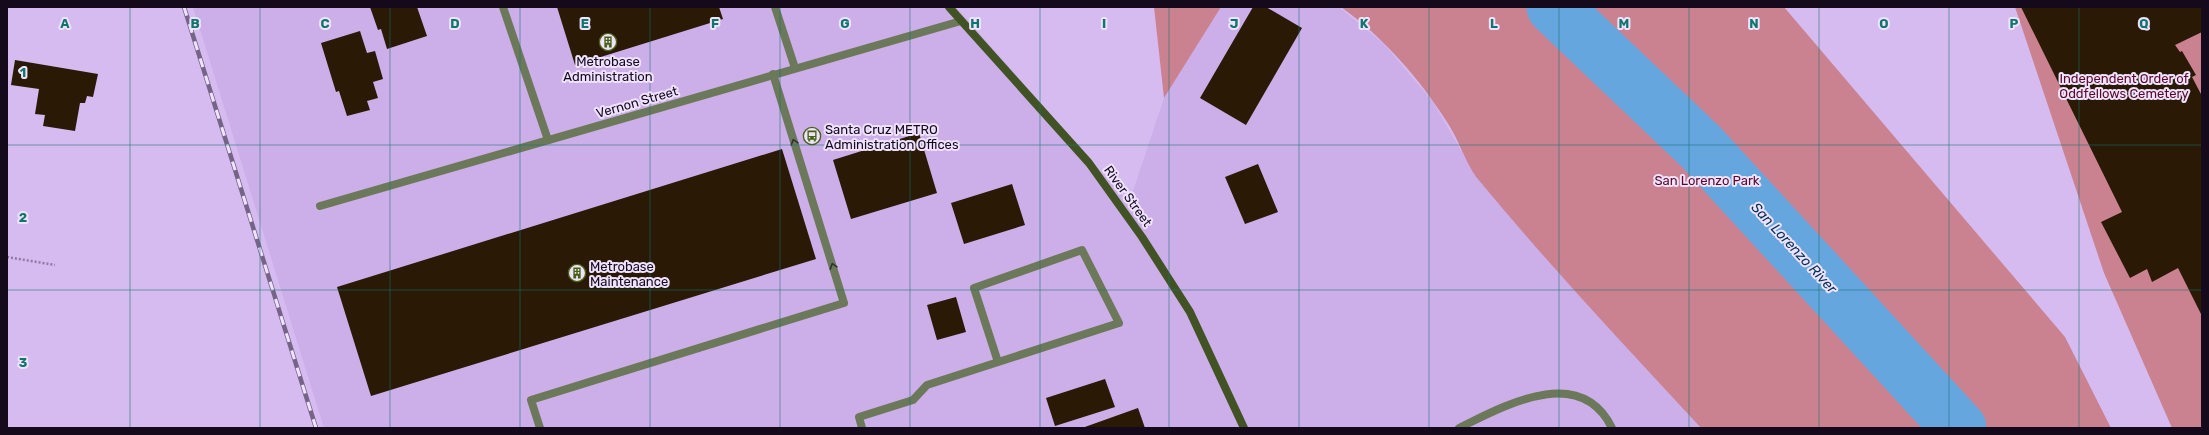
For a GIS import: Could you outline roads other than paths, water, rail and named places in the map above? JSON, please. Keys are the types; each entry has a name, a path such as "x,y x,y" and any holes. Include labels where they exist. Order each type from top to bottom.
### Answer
{"main road":[{"name":"River Street","path":"949,7 1089,163 1142,237 1190,312 1244,428"}],"street":[{"path":"504,7 548,140"},
{"path":"775,7 795,68"},
{"name":"Vernon Street","path":"320,206 773,74 962,21"},
{"path":"540,428 531,400 844,303 773,74"},
{"path":"862,428 859,417 913,400 927,385 998,362 1118,323 1082,250 974,288 998,362"},
{"path":"1459,428 1514,401 1549,393 1584,398 1606,418 1612,428"}],"waterway":[{"name":"San Lorenzo River","path":"1554,7 1701,147 1959,428"}],"railway":[{"path":"184,7 316,428"}],"place":[{"name":"Metrobase Administration","path":"608,42"},
{"name":"Santa Cruz METRO Administration Offices","path":"812,136"},
{"name":"Metrobase Maintenance","path":"577,273"}],"park label":[{"name":"Independent Order of Oddfellows Cemetery","path":"2124,86"},
{"name":"San Lorenzo Park","path":"1707,180"}]}
